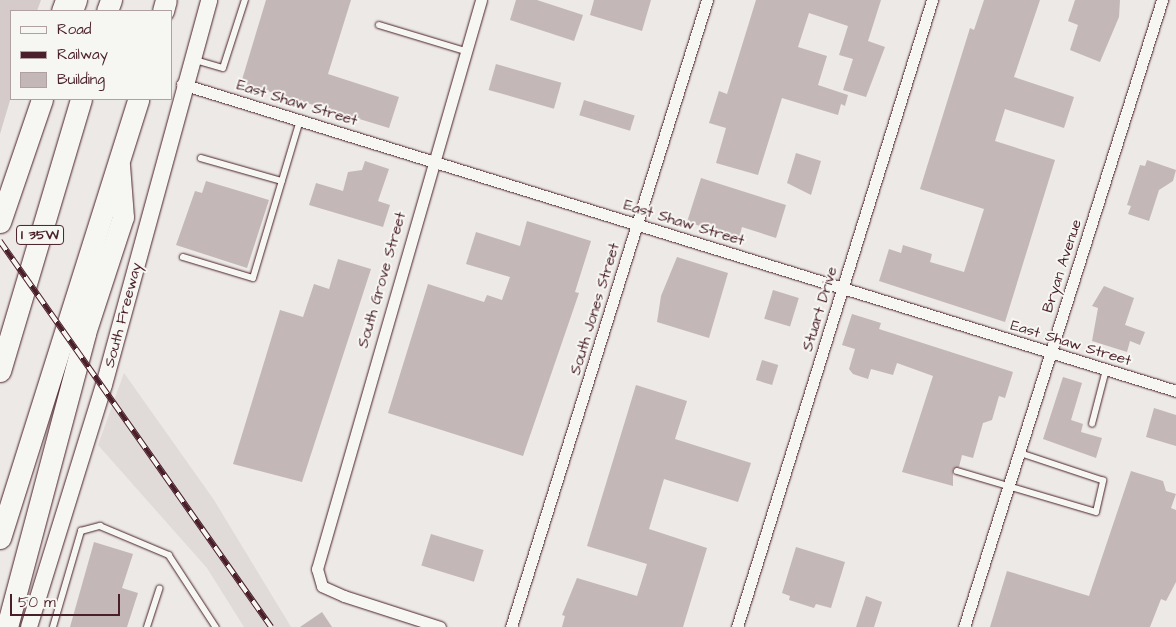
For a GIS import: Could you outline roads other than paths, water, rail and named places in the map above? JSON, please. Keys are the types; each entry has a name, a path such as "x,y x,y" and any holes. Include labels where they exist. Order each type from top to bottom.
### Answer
{"highway":[{"path":"0,222 42,100"},
{"name":"I 35W","path":"0,371 81,100"},
{"path":"0,538 138,100"},
{"path":"8,627 85,333 123,217 119,164"}],"main road":[{"name":"South Freeway","path":"29,627 104,385 182,84 208,0"},
{"path":"0,214 34,100"}],"street":[{"name":"South Grove Street","path":"440,627 336,593 322,586 317,569 431,160 481,0"},
{"name":"South Jones Street","path":"511,627 707,0"},
{"name":"Stuart Drive","path":"737,627 932,0"},
{"name":"Bryan Avenue","path":"964,627 1162,0"},
{"name":"East Shaw Street","path":"182,84 1176,391"}],"lane":[{"path":"190,58 223,68 246,0"},
{"path":"379,25 465,51"},
{"path":"183,257 253,278 300,120"},
{"path":"201,158 282,181"},
{"path":"1092,424 1106,370"},
{"path":"957,471 1083,511 1096,512 1102,500 1103,481 1019,453"},
{"path":"53,627 81,531 100,526 169,556 216,627"},
{"path":"147,627 159,589"}],"railway":[{"path":"0,241 271,627"}]}
